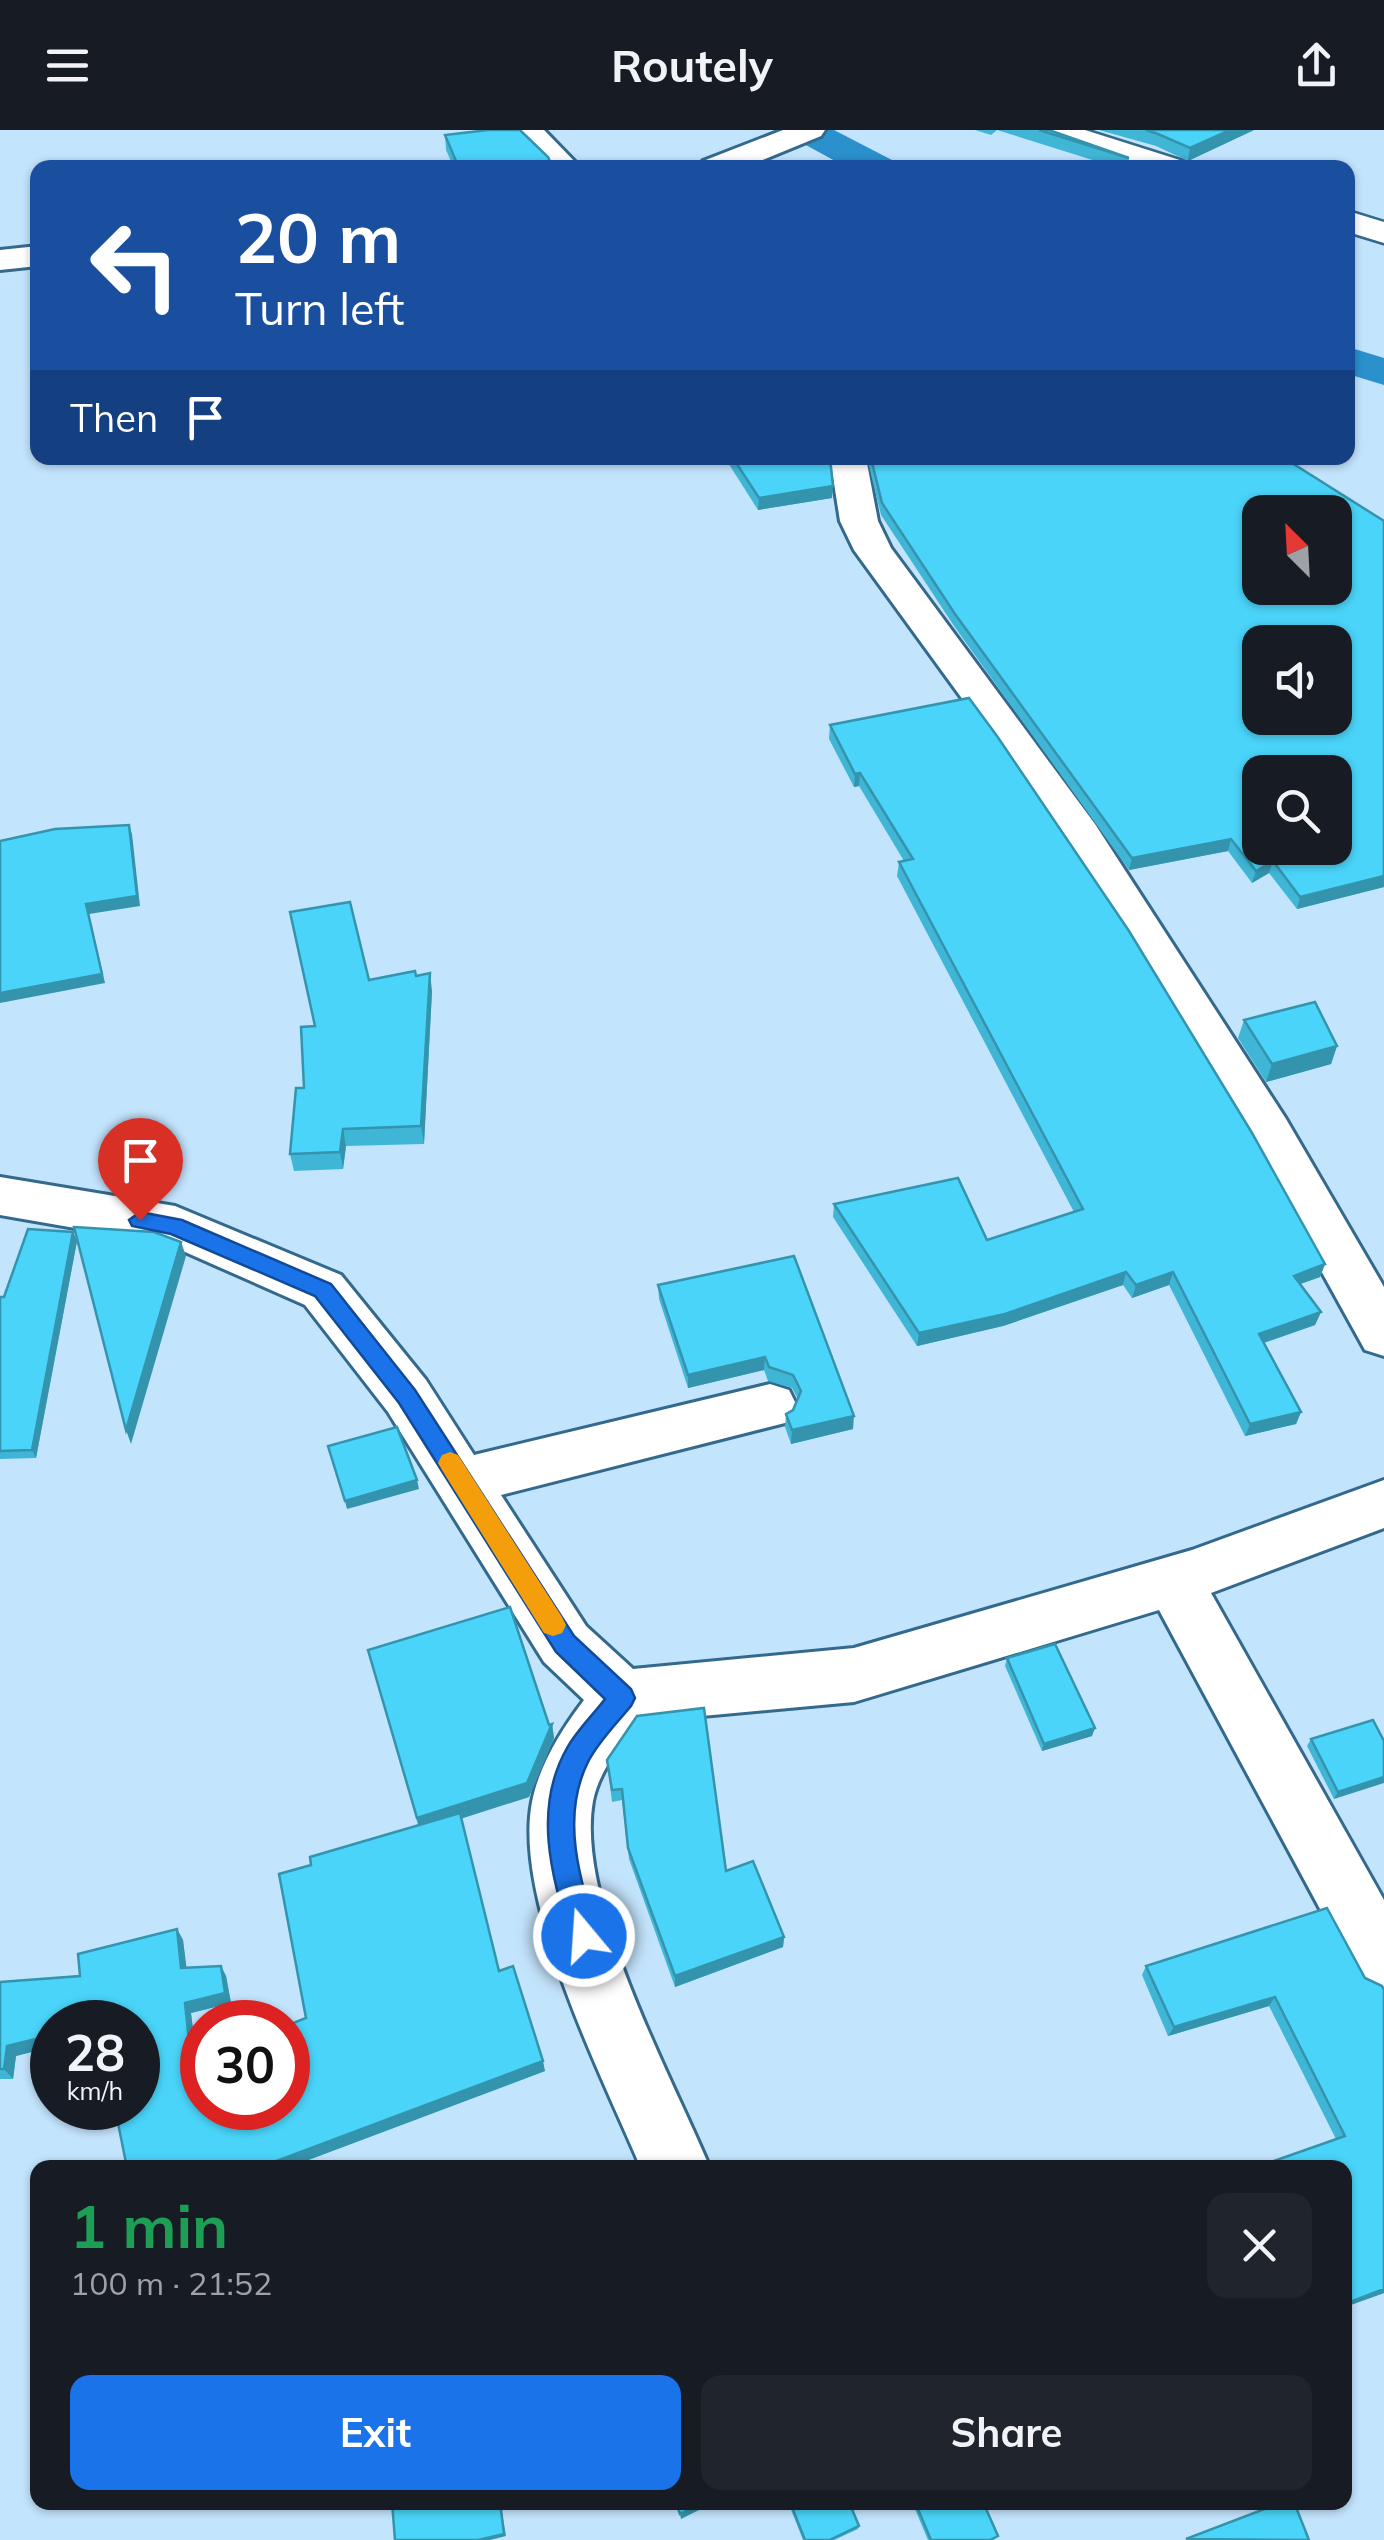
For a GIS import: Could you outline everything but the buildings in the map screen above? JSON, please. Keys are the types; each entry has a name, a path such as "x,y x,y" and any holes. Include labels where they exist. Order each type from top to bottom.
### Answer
{"street":[{"path":"526,130 558,160"},
{"path":"734,160 810,130"},
{"path":"1053,130 1147,160"},
{"path":"1355,224 1384,232"},
{"path":"0,260 30,257"},
{"path":"849,465 859,522 874,550 1064,811 1212,1037 1297,1174 1384,1335"},
{"path":"0,1196 175,1226 323,1290 407,1396 565,1644 622,1698"},
{"path":"462,1481 770,1406"},
{"path":"673,2160 604,2001 563,1870 561,1807 577,1755 622,1698 854,1675 1173,1580 1384,1504"},
{"path":"1173,1580 1384,1963"}],"waterway":[{"path":"806,130 863,160"},
{"path":"1355,362 1384,372"}],"slow traffic":[{"path":"450,1463 553,1625"}],"route":[{"path":"140,1220 175,1226 323,1290 407,1396 565,1644 622,1698 577,1755 561,1807 563,1870 584,1936"}]}
